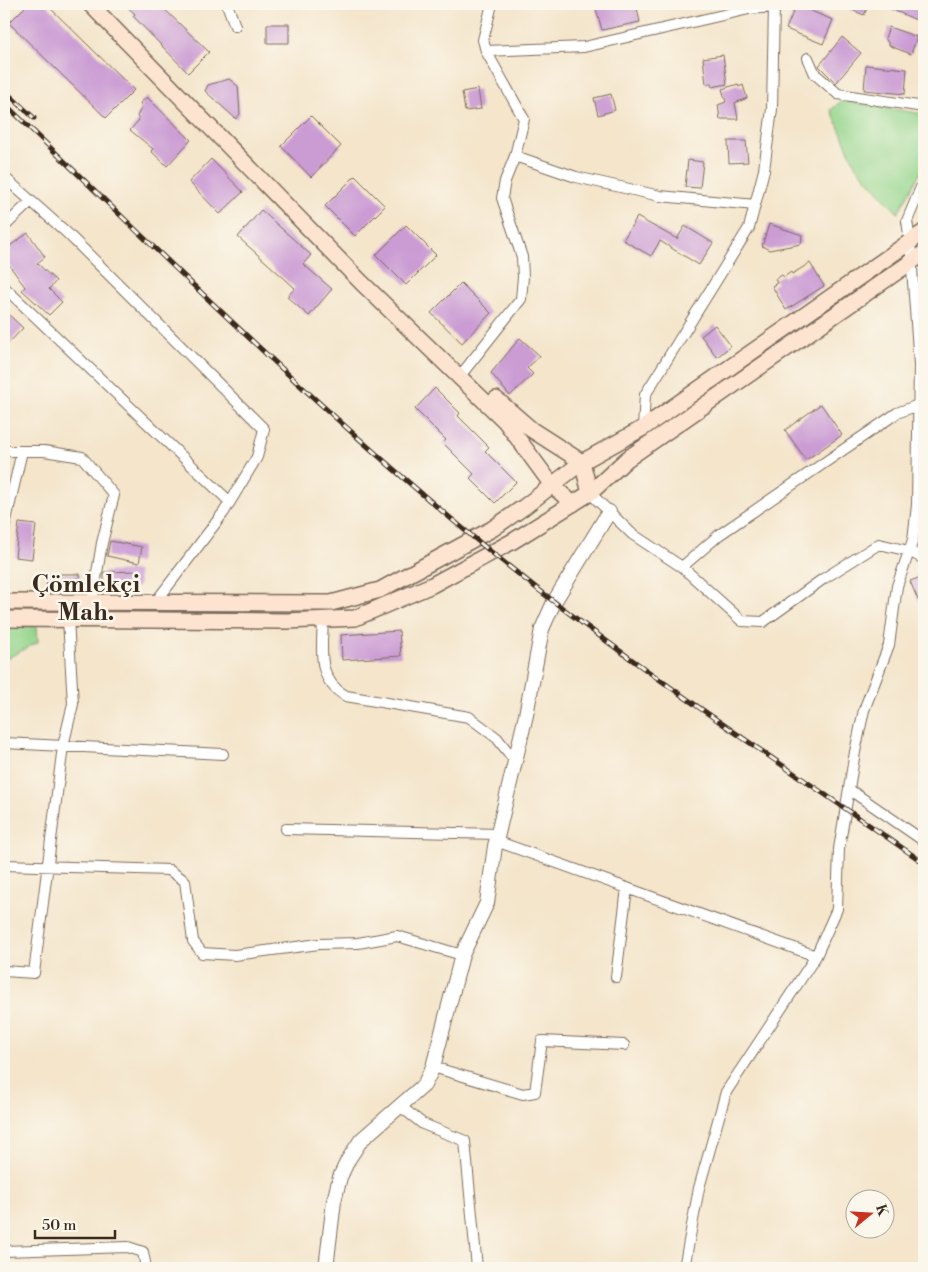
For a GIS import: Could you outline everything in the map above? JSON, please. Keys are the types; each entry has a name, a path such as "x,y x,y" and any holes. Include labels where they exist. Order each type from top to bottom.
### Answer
{"main road":[{"path":"90,4 326,244 362,284 505,421 552,485 573,504"},
{"path":"4,602 331,603 380,590 492,529 582,462 643,428 924,232"},
{"path":"326,244 350,257 464,371 532,430 582,462 590,493"},
{"path":"4,619 287,622 355,618 432,585 513,541 573,504 590,493 627,459 924,253"}],"street":[{"path":"227,4 235,26"},
{"path":"464,371 521,299 523,276 522,257 502,198 505,181 515,156 524,119 486,51 483,40 492,4"},
{"path":"486,51 584,47 774,5 772,109 764,170 749,228 645,395 643,428"},
{"path":"808,58 815,74 838,94 924,107"},
{"path":"515,156 576,177 660,196 755,205"},
{"path":"4,176 66,232 264,429 256,457 230,502 155,603"},
{"path":"684,1268 699,1188 726,1092 816,956 838,910 839,848 855,752 864,710 889,645 897,586 913,540 917,505 918,364 907,221 924,180"},
{"path":"4,227 32,202"},
{"path":"4,287 230,502"},
{"path":"682,568 698,551 727,530 897,413 918,405"},
{"path":"4,451 44,451 82,457 114,495 102,544 92,602"},
{"path":"4,529 22,451"},
{"path":"590,493 632,534 682,568 742,621 763,622 823,579 880,544 909,551 924,559"},
{"path":"326,1268 334,1201 340,1177 361,1140 424,1084 433,1067 462,955 488,903 497,838 542,629 554,602 609,512"},
{"path":"4,971 34,973 64,746 73,704 68,619"},
{"path":"323,620 322,658 326,676 333,689 346,696 469,717 497,738 514,760"},
{"path":"4,743 224,754"},
{"path":"850,790 924,841"},
{"path":"286,829 497,838 627,888 816,956"},
{"path":"4,865 169,870 186,881 193,941 202,953 235,955 319,944 358,943 397,936 462,955"},
{"path":"616,977 627,888"},
{"path":"433,1067 522,1094 535,1092 542,1041 624,1045"},
{"path":"400,1106 423,1124 464,1141 477,1268"},
{"path":"4,1251 128,1247 143,1252 146,1268"}],"green space":[{"path":"841,101 924,114 924,166 898,213 856,167 831,110"},
{"path":"4,625 37,626 38,642 4,660"}],"building":[{"path":"28,4 46,4 134,90 106,118 9,23"},
{"path":"124,4 159,4 209,52 188,73 133,16 135,14"},
{"path":"623,4 636,4 640,22 602,30 596,9"},
{"path":"838,4 869,4 864,15"},
{"path":"879,4 924,4 924,16 921,22"},
{"path":"796,5 833,20 823,44 786,29"},
{"path":"267,24 289,24 289,43 267,43"},
{"path":"889,27 917,37 911,54 890,46 885,38"},
{"path":"842,37 861,53 836,83 819,66"},
{"path":"723,55 727,84 712,87 711,83 706,84 703,58"},
{"path":"866,65 907,69 905,94 864,90"},
{"path":"229,79 238,86 240,114 236,119 205,91 208,85"},
{"path":"738,84 739,87 743,85 747,98 735,103 738,119 720,119 718,105 726,102 722,89"},
{"path":"478,89 481,109 465,111 462,92"},
{"path":"611,94 615,110 598,115 594,98"},
{"path":"147,97 191,140 167,166 151,151 153,149 130,130 139,120 137,116 142,107 140,103"},
{"path":"311,116 341,146 311,177 281,146"},
{"path":"728,141 746,141 748,162 729,163"},
{"path":"211,159 243,192 220,214 189,182"},
{"path":"688,160 703,162 700,188 685,187"},
{"path":"355,176 385,206 355,236 325,206"},
{"path":"261,210 311,255 303,264 332,289 309,316 287,297 295,288 238,237"},
{"path":"637,217 677,239 685,226 713,243 699,265 660,241 651,256 623,240"},
{"path":"769,224 802,235 801,244 769,250 762,246"},
{"path":"406,225 436,255 406,285 376,255"},
{"path":"28,233 45,257 37,263 56,281 49,289 62,302 49,315 22,290 25,287 4,258 4,250"},
{"path":"810,263 824,286 786,310 772,286 777,283 775,279 782,275 784,277 791,272 792,274"},
{"path":"461,283 491,313 462,343 431,313"},
{"path":"4,310 23,328 4,348"},
{"path":"715,325 731,346 717,357 701,336"},
{"path":"520,338 540,356 527,368 533,374 510,396 491,373"},
{"path":"435,388 460,413 458,416 489,447 485,451 516,482 495,503 470,478 474,474 443,443 446,440 415,409"},
{"path":"821,404 842,435 806,460 785,430"},
{"path":"19,523 36,525 32,559 15,557"},
{"path":"110,541 142,547 139,563 107,556"},
{"path":"138,571 139,587 104,588 104,572"},
{"path":"47,574 80,574 81,591 47,592"},
{"path":"924,576 924,598 918,600 910,581"},
{"path":"399,631 401,656 342,660 341,635"}],"railway":[{"path":"4,90 34,118"},
{"path":"4,103 289,375 467,532 521,576 634,661 924,863"}],"district":[{"name":"Çömlekçi Mah.","path":"86,599"}]}
